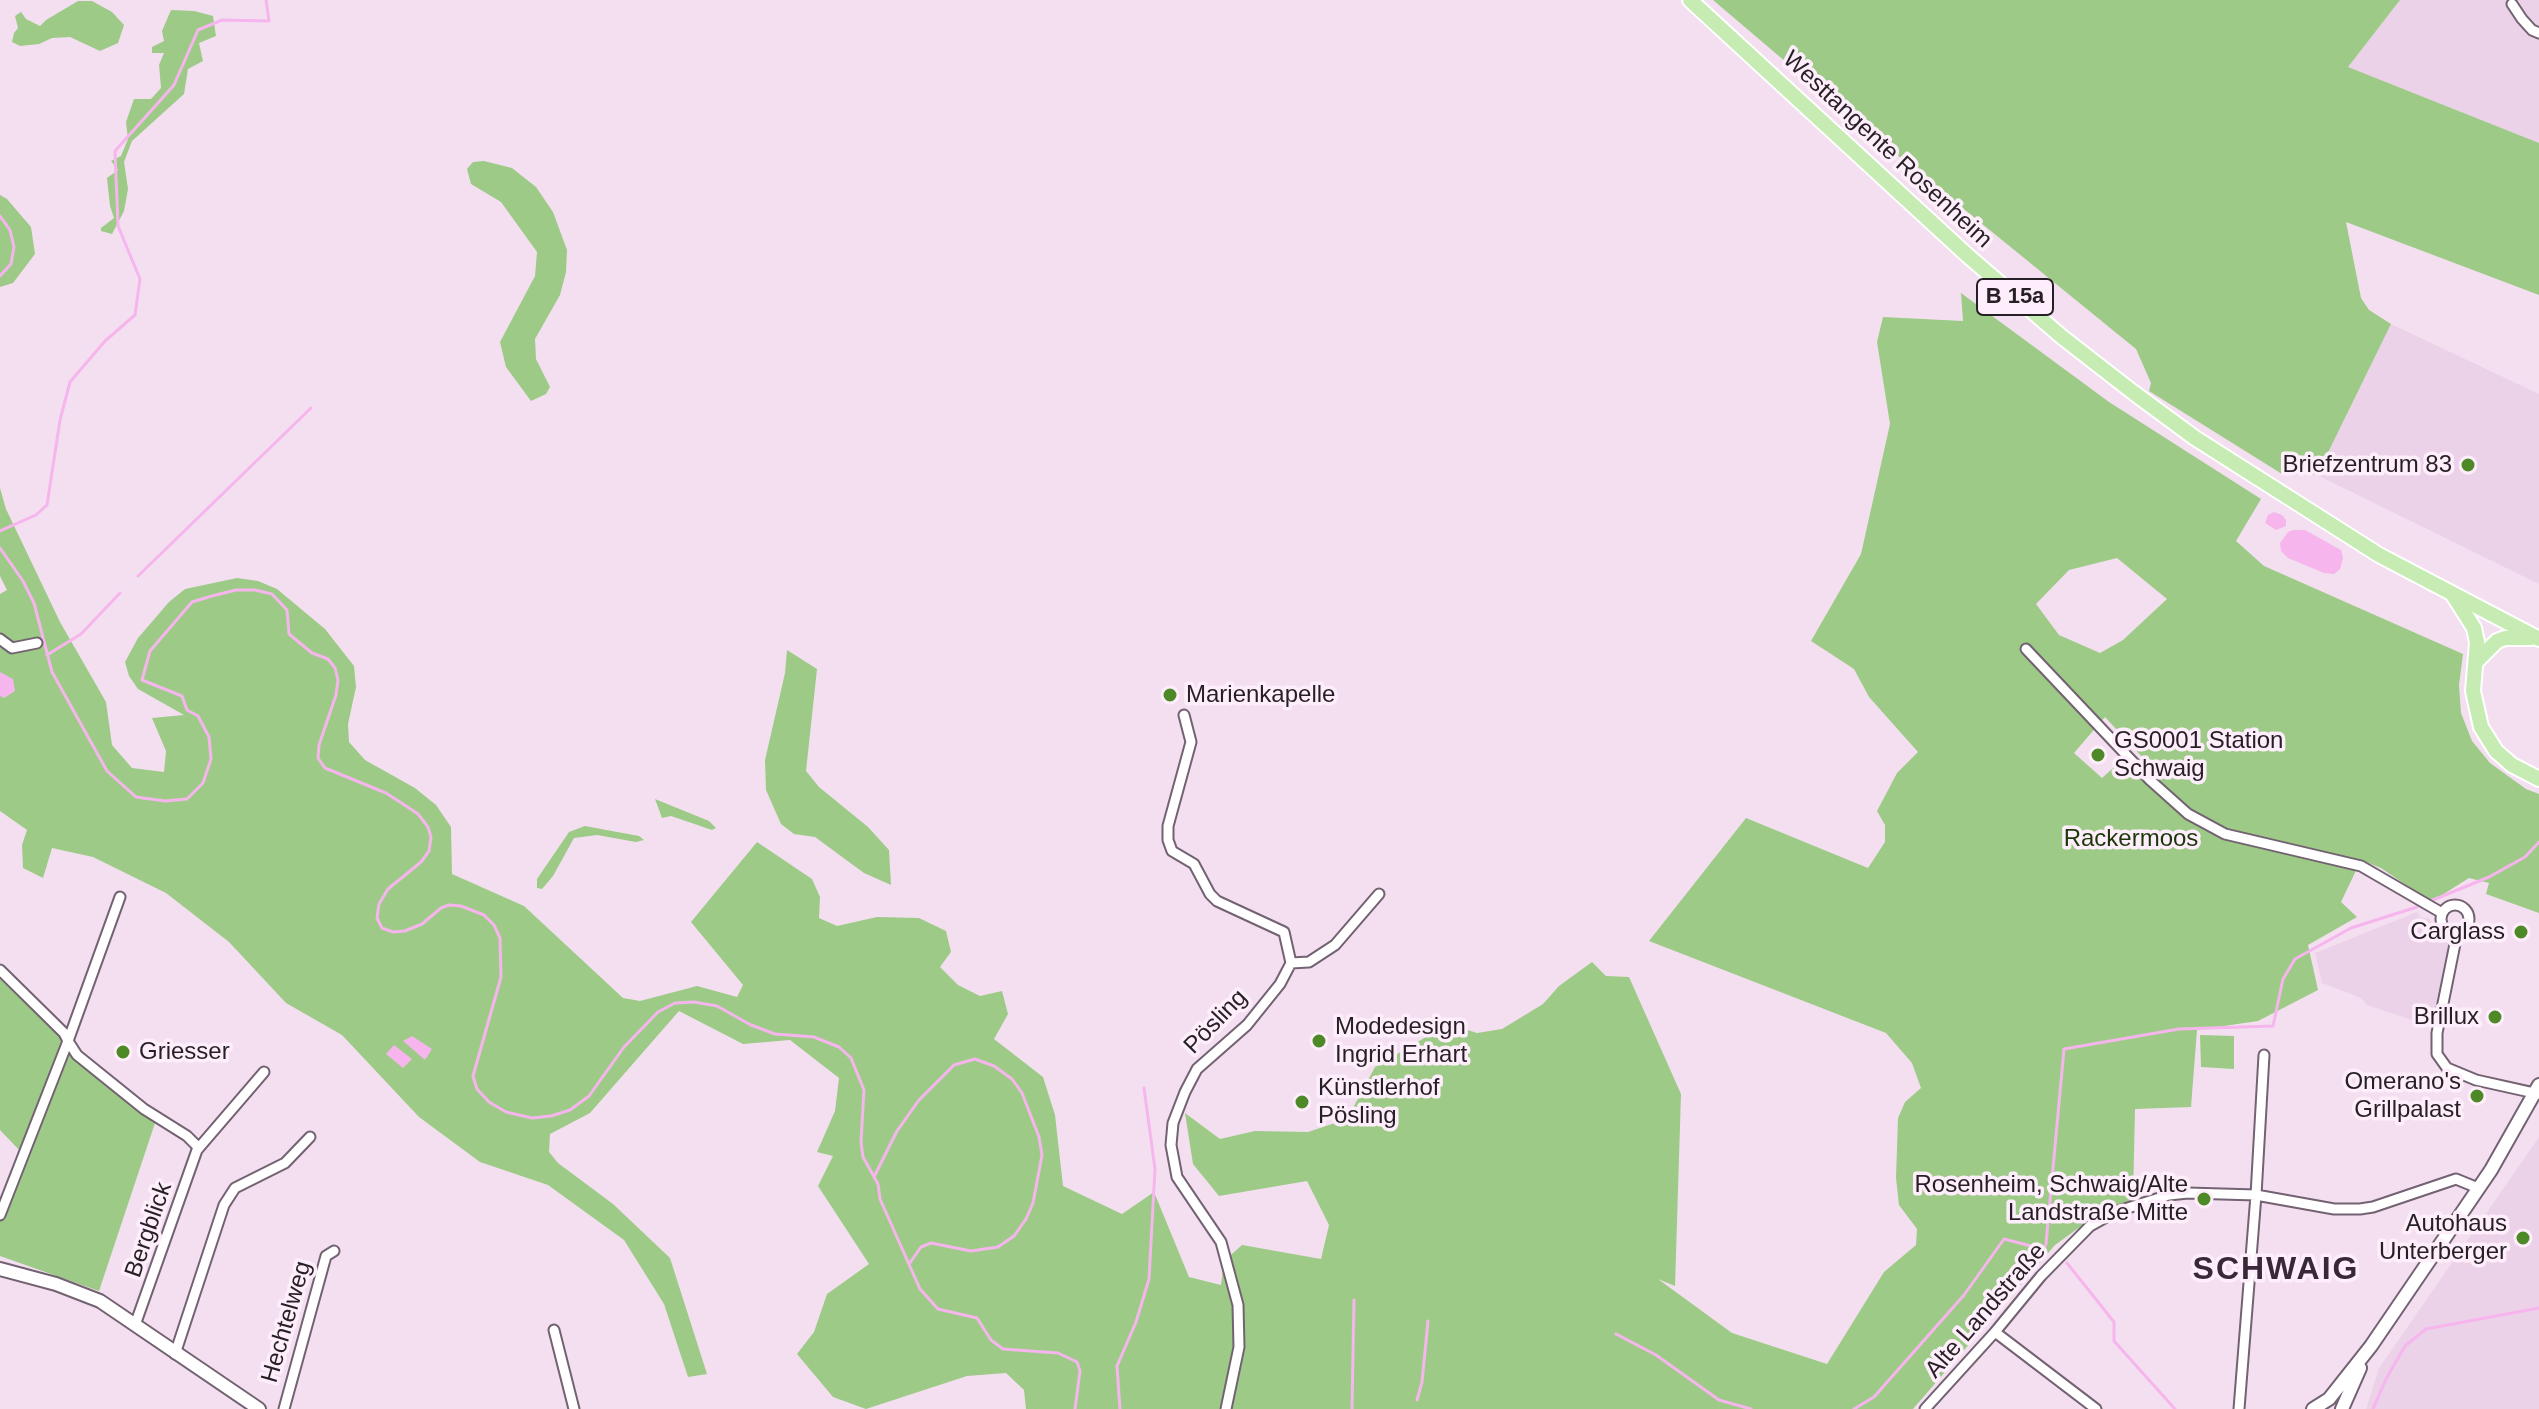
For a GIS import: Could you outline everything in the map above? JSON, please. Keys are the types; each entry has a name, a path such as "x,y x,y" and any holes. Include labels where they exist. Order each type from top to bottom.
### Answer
{"highway":[{"name":"Westtangente Rosenheim","path":"1690,0 1967,255 2062,337 2134,393 2195,438 2379,555 2539,639"},
{"path":"2450,592 2474,628 2477,661 2473,691 2481,727 2496,751 2512,765 2539,779"},
{"path":"2477,661 2489,647 2505,638 2539,639"}],"main road":[{"path":"2313,1409 2329,1399 2371,1346 2478,1188 2538,1091"},
{"path":"0,1269 56,1284 100,1301 259,1409"},
{"path":"2342,1409 2371,1346"}],"street":[{"path":"2512,4 2532,30 2539,33"},
{"path":"0,639 12,648 37,643"},
{"path":"2026,649 2150,780 2188,814 2225,834 2361,866 2442,913"},
{"path":"1184,715 1191,742 1168,826 1168,840 1172,851 1194,864 1217,901 1284,932 1291,963 1309,962 1335,945 1379,894"},
{"path":"0,1215 120,897"},
{"path":"2457,934 2444,929 2440,922 2448,906 2456,905 2467,912 2468,926 2457,934 2437,1033 2437,1054 2447,1068 2466,1076 2538,1091"},
{"name":"Pösling","path":"1226,1409 1239,1347 1238,1305 1221,1242 1177,1177 1171,1145 1173,1123 1197,1069 1247,1025 1280,984 1291,963"},
{"path":"0,970 64,1033 77,1055 199,1148"},
{"path":"2239,1409 2264,1055"},
{"name":"Bergblick","path":"135,1325 199,1148 264,1072"},
{"path":"175,1354 224,1205 235,1188 285,1163 310,1137"},
{"name":"Alte Landstraße","path":"1925,1409 2071,1244 2090,1226 2115,1212 2169,1195 2256,1195 2334,1209 2360,1209 2456,1179 2478,1188"},
{"name":"Hechtelweg","path":"284,1409 326,1256 334,1251"},
{"path":"554,1330 574,1409"},
{"path":"1995,1332 2096,1409"}],"shaded area":[{"path":"2400,0 2539,0 2539,143 2347,67"},
{"path":"2391,324 2539,394 2539,584 2317,475"},
{"path":"2274,512 2282,515 2286,526 2276,530 2265,523 2268,515"},
{"path":"2293,530 2305,530 2341,550 2343,558 2340,569 2334,574 2324,573 2288,558 2281,551 2280,543"},
{"path":"0,672 13,679 15,691 4,698 0,696"},
{"path":"2417,912 2421,918 2428,918 2449,943 2433,1027 2367,1005 2361,998 2322,983 2315,953"},
{"path":"412,1036 432,1049 425,1060 403,1041"},
{"path":"394,1045 412,1059 403,1068 386,1054"},
{"path":"2539,1137 2539,1409 2366,1409 2379,1368"}],"green space":[{"path":"1713,0 2400,0 2348,67 2539,143 2539,295 2346,222 2361,298 2369,310 2391,324 2317,475 2282,474 2149,391 2151,383 2136,349 1847,114"},
{"path":"78,1 92,1 112,12 124,25 118,43 100,51 70,37 20,46 12,42 18,28 15,16 21,12 26,19 40,26"},
{"path":"171,10 213,16 216,36 199,43 203,61 188,69 184,94 132,141 124,162 128,189 124,211 112,234 101,231 114,218 107,178 118,170 111,161 121,156 128,139 126,122 134,99 151,99 161,88 159,65 164,53 152,53 152,47 164,41 162,31"},
{"path":"484,161 512,168 536,187 553,212 567,250 560,295 535,339 536,359 550,387 546,394 531,401 506,367 500,342 535,276 537,252 501,202 471,184 467,169 473,162"},
{"path":"0,195 31,227 35,254 13,283 0,287"},
{"name":"Rackermoos","path":"1961,293 2109,402 2261,499 2236,541 2264,566 2463,654 2459,685 2461,713 2472,741 2490,763 2526,789 2539,794 2539,913 2486,894 2489,883 2469,878 2431,902 2381,868 2361,860 2341,902 2357,917 2308,945 2318,990 2258,1021 2197,1030 2191,1107 2135,1109 2133,1199 2091,1219 2055,1245 1913,1409 1026,1409 1024,1390 1006,1373 967,1376 866,1409 833,1397 797,1354 814,1332 827,1294 869,1264 818,1186 833,1156 817,1152 835,1111 839,1078 790,1040 743,1044 679,1011 590,1113 550,1134 549,1152 558,1163 613,1204 670,1258 707,1374 688,1377 664,1304 624,1240 548,1185 480,1162 419,1117 342,1035 286,1003 229,942 166,893 93,857 52,848 43,878 23,868 22,845 27,830 0,811 0,594 7,590 0,576 0,488 6,509 60,622 106,702 112,745 132,768 164,772 166,751 152,718 184,715 138,689 129,676 125,662 138,638 169,602 185,589 237,578 258,581 277,589 325,629 354,666 356,687 348,724 349,742 365,760 415,788 436,805 451,827 452,874 524,906 623,998 640,1001 697,986 737,997 743,985 691,922 757,842 812,879 820,897 819,918 837,926 877,917 919,918 946,931 951,952 940,967 958,985 980,996 1002,991 1008,1014 994,1039 1043,1077 1055,1115 1063,1186 1122,1214 1154,1192 1189,1277 1221,1285 1224,1261 1242,1245 1321,1259 1329,1225 1307,1181 1219,1196 1193,1164 1185,1113 1220,1139 1255,1131 1308,1132 1347,1119 1375,1067 1448,1024 1477,1033 1502,1029 1543,1004 1559,986 1592,962 1606,976 1629,977 1681,1094 1675,1286 1658,1279 1732,1333 1827,1364 1884,1272 1916,1245 1917,1229 1899,1205 1896,1178 1898,1118 1905,1102 1921,1088 1912,1063 1886,1033 1649,941 1746,818 1868,868 1885,842 1885,825 1877,811 1897,773 1918,752 1869,697 1854,669 1811,641 1861,554 1890,424 1877,342 1883,317 1963,321","holes":["2117,558 2167,599 2123,640 2100,653 2059,635 2036,604 2069,570","2105,717 2143,758 2135,774 2120,762 2102,778 2074,753"]},
{"path":"787,650 817,669 806,771 819,787 868,827 889,850 891,885 864,873 815,837 794,834 781,824 766,790 765,760 785,673"},
{"path":"655,799 709,821 716,828 712,830 671,816 662,818"},
{"path":"585,826 639,836 644,840 636,842 597,835 574,838 553,876 542,889 537,888 537,879 569,832"},
{"path":"0,979 63,1032 77,1055 157,1117 99,1291 0,1256 0,1207 22,1153 0,1130"},
{"path":"2200,1035 2234,1036 2234,1069 2201,1067"}],"waterway":[{"path":"0,531 36,515 47,505 60,420 70,382 105,341 135,315 140,279 118,226 115,151 174,85 198,30 222,20 269,21 266,0"},
{"path":"0,216 10,230 14,247 11,264 0,276"},
{"path":"138,576 311,408"},
{"path":"0,548 34,603 52,672 107,771 136,797 165,801 187,799 203,783 211,759 209,737 198,716 187,710 182,696 142,680 150,651 192,602 212,596 236,590 255,590 272,594 287,610 289,634 312,653 328,659 335,668 338,680 318,758 325,768 386,793 418,814 431,837 429,851 421,862 388,889 379,904 377,918 382,928 393,932 405,931 422,924 441,908 461,906 484,915 494,925 500,938 501,977 473,1076 477,1089 489,1102 506,1112 532,1118 570,1110 589,1096 624,1047 658,1012 675,1003 717,1006 775,1034 814,1037 839,1047 851,1058 864,1090 863,1157 878,1184 880,1199 920,1289 938,1309 977,1318 991,1340 1003,1349 1058,1353 1077,1362 1080,1371 1075,1409"},
{"path":"47,655 81,634 120,593"},
{"path":"2428,902 2489,877 2525,857 2539,842"},
{"path":"1854,1409 1874,1397 1964,1295 2004,1239 2035,1247 2042,1253 2046,1244 2064,1049 2179,1029 2273,1026 2283,979 2295,959 2351,928 2417,907"},
{"path":"874,1177 897,1131 919,1100 954,1065 975,1059 994,1066 1012,1079 1022,1093 1039,1137 1042,1155 1033,1203 1026,1219 1014,1236 998,1247 971,1251 931,1243 921,1247 909,1264"},
{"path":"1120,1409 1117,1366 1136,1322 1149,1279 1155,1169 1144,1088"},
{"path":"2067,1263 2114,1322 2114,1341 2175,1409"},
{"path":"1352,1409 1354,1300"},
{"path":"2373,1409 2405,1346 2426,1329 2539,1308"},
{"path":"1417,1400 1422,1382 1428,1321"},
{"path":"1616,1334 1656,1355 1719,1400 1751,1409"}],"place":[{"name":"Briefzentrum 83","path":"2468,465"},
{"name":"Marienkapelle","path":"1170,695"},
{"name":"GS0001 Station Schwaig","path":"2098,755"},
{"name":"Carglass","path":"2521,932"},
{"name":"Brillux","path":"2495,1017"},
{"name":"Modedesign Ingrid Erhart","path":"1319,1041"},
{"name":"Griesser","path":"123,1052"},
{"name":"Omerano's Grillpalast","path":"2477,1096"},
{"name":"Künstlerhof Pösling","path":"1302,1102"},
{"name":"Rosenheim, Schwaig/Alte Landstraße Mitte","path":"2204,1199"},
{"name":"Autohaus Unterberger","path":"2523,1238"}],"district":[{"name":"SCHWAIG","path":"2276,1270"}]}
